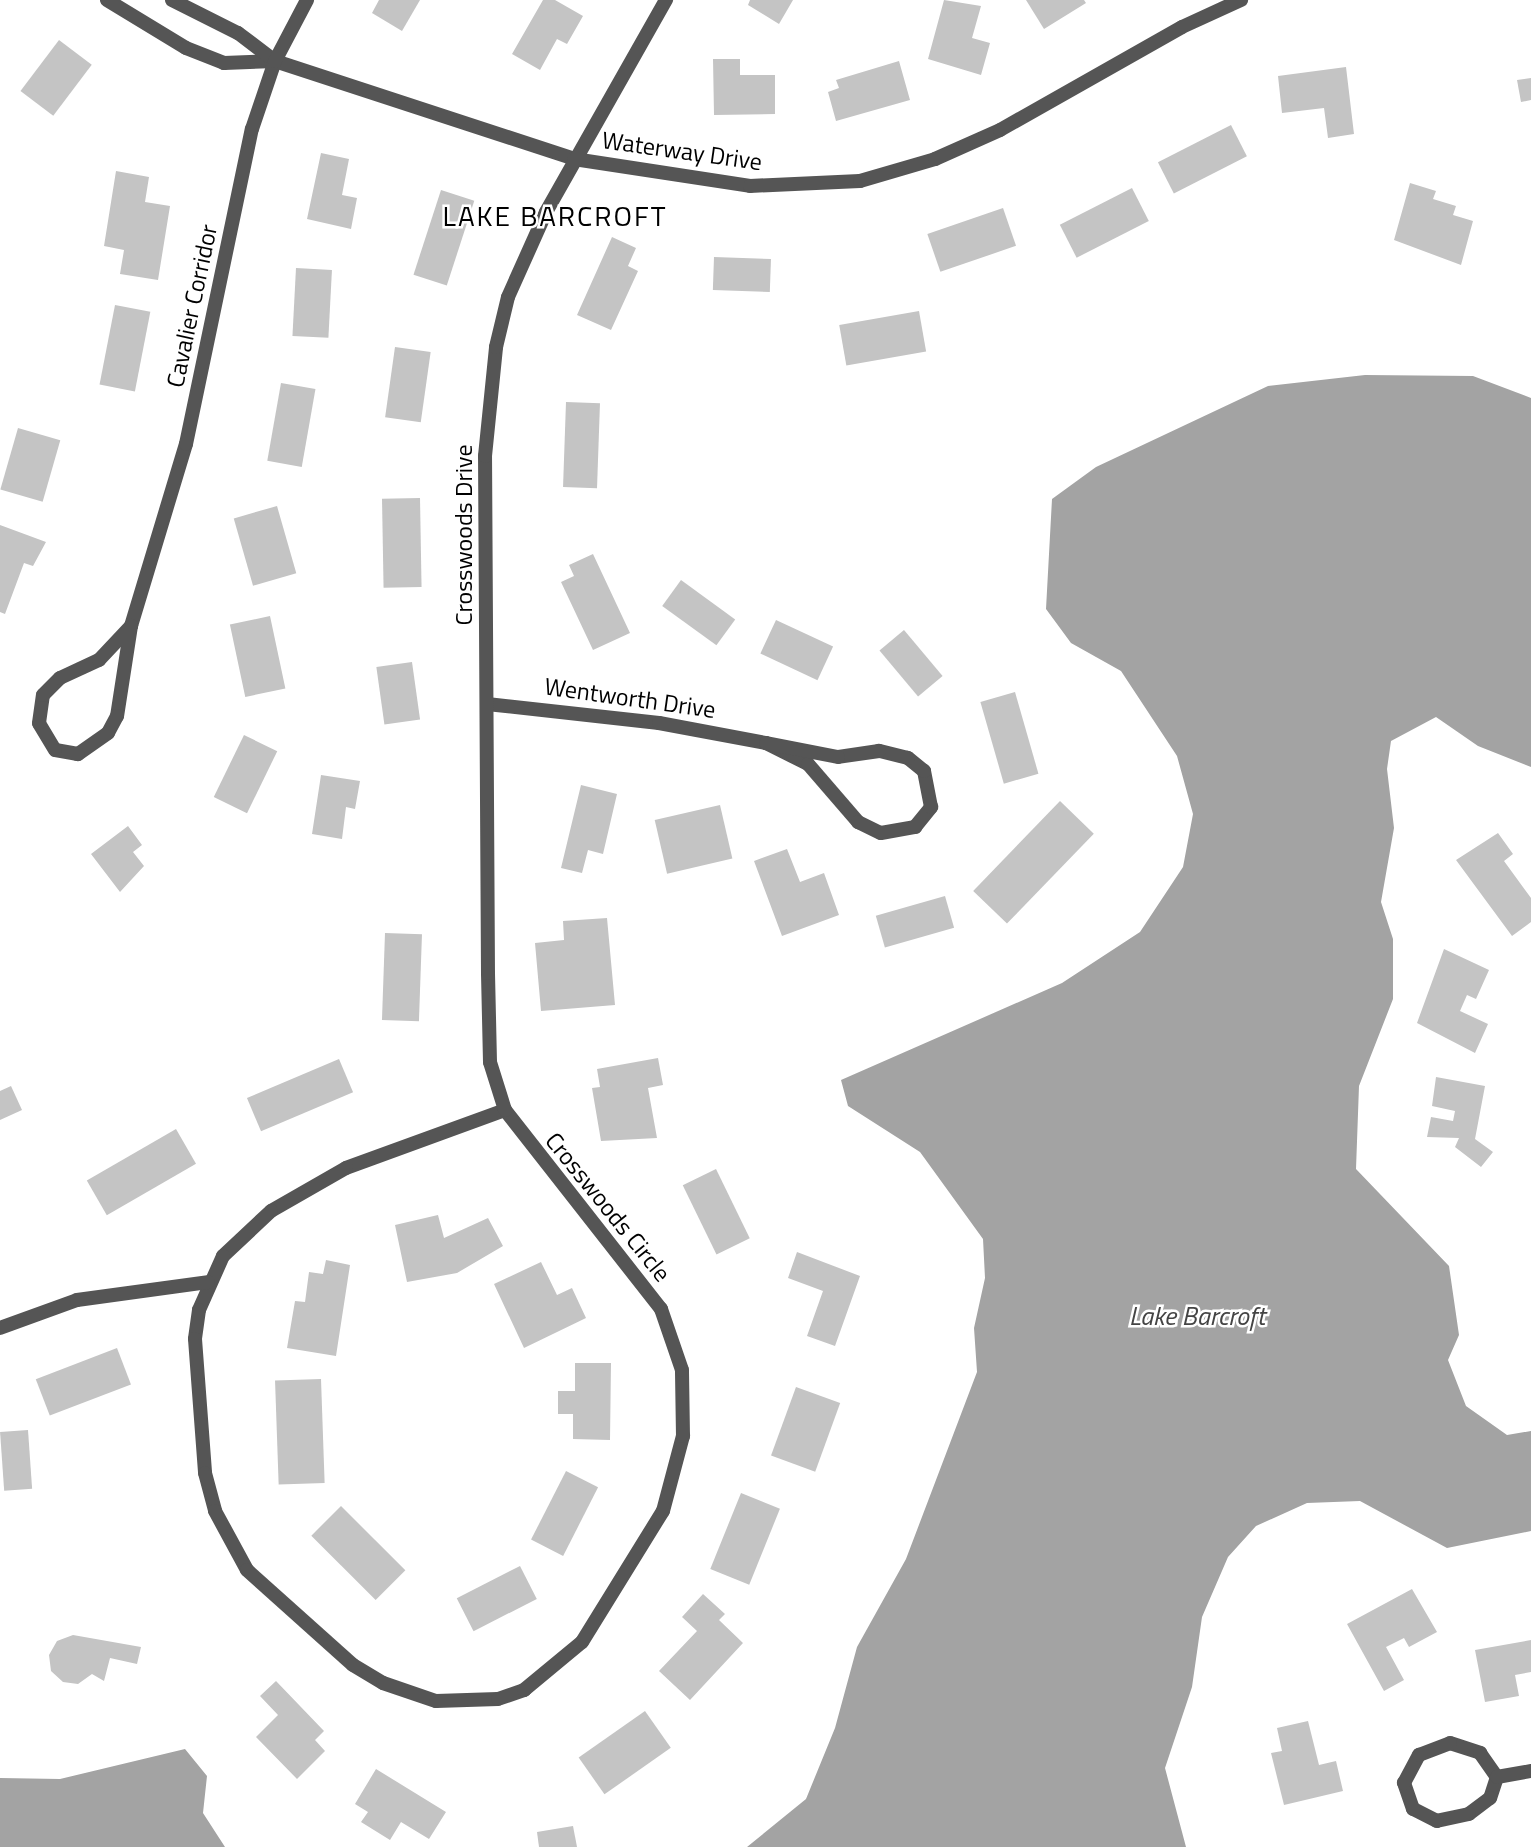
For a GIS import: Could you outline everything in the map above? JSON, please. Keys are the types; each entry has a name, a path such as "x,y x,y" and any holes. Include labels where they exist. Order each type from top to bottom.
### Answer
{"street":[{"name":"Waterway Drive","path":"107,0 187,48 224,63 275,61 574,159 750,186 860,181 935,159 1000,130 1182,27 1241,0"},
{"path":"172,0 238,33 275,61"},
{"name":"Cavalier Corridor","path":"131,626 99,660 60,678 43,695 39,723 55,750 78,754 108,733 117,716 131,626 186,444 252,129 275,61 307,0"},
{"name":"Crosswoods Drive","path":"505,1110 489,1062 485,456 496,347 521,263 574,159 666,0"},
{"name":"Wentworth Drive","path":"487,704 659,723 766,743 838,757 879,751 908,758 924,771 931,807 909,831 881,833 864,827 818,772 766,743"},
{"name":"Crosswoods Circle","path":"505,1110 660,1309 679,1360 685,1396 676,1475 647,1544 582,1642 524,1690 467,1703 436,1701 394,1688 352,1665 247,1570 219,1521 205,1473 195,1339 208,1282 240,1236 299,1192 346,1168 505,1110"},
{"path":"0,1328 77,1300 208,1282"},
{"path":"1450,1743 1480,1753 1497,1777 1490,1798 1450,1821 1420,1815 1404,1790 1405,1774 1419,1755 1450,1743"},
{"path":"1497,1777 1531,1771"}],"water":[{"name":"Lake Barcroft","path":"1365,375 1473,376 1531,398 1531,767 1478,746 1436,717 1391,741 1387,769 1394,828 1381,902 1393,939 1393,999 1359,1086 1356,1169 1449,1266 1459,1335 1448,1360 1466,1406 1507,1435 1531,1431 1531,1531 1447,1548 1360,1501 1307,1503 1256,1526 1228,1557 1202,1617 1192,1687 1165,1768 1186,1847 747,1847 806,1799 835,1728 857,1647 906,1559 977,1372 974,1328 985,1278 983,1239 920,1152 848,1106 841,1080 1062,983 1140,932 1183,867 1193,814 1177,756 1121,671 1071,643 1046,609 1052,499 1096,467 1268,386"},
{"path":"185,1749 207,1776 203,1813 225,1847 0,1847 0,1778 60,1779"}],"building":[{"path":"379,0 420,0 402,31 372,13"},
{"path":"543,0 555,0 583,16 567,44 557,39 540,70 512,54"},
{"path":"750,0 793,0 779,24 748,5"},
{"path":"944,0 981,6 972,38 990,43 981,75 928,59"},
{"path":"1026,0 1084,0 1086,3 1044,29"},
{"path":"59,40 92,65 53,116 20,91"},
{"path":"713,59 740,59 740,75 775,75 775,114 714,115"},
{"path":"899,61 910,100 836,121 828,92 839,88 836,80"},
{"path":"1346,67 1354,134 1328,138 1324,108 1282,113 1278,76"},
{"path":"1531,78 1531,100 1521,102 1517,80"},
{"path":"1231,125 1247,156 1174,193 1158,162"},
{"path":"321,153 349,159 342,195 357,198 351,229 307,219"},
{"path":"116,171 149,177 145,202 170,206 158,280 120,274 124,250 104,246"},
{"path":"1410,183 1436,191 1433,199 1456,206 1453,215 1473,221 1461,265 1394,240"},
{"path":"1132,188 1149,221 1077,258 1060,225"},
{"path":"441,190 474,201 447,285 413,275"},
{"path":"1003,208 1016,246 940,272 927,234"},
{"path":"612,237 636,248 628,266 638,271 611,330 577,315"},
{"path":"714,257 771,259 770,292 713,290"},
{"path":"296,268 332,270 328,338 292,336"},
{"path":"115,305 150,312 135,391 100,385"},
{"path":"919,311 926,351 846,365 839,325"},
{"path":"395,347 431,352 421,422 385,417"},
{"path":"281,383 315,389 302,467 267,461"},
{"path":"566,402 600,403 597,488 563,487"},
{"path":"18,428 60,440 43,502 0,490"},
{"path":"420,498 422,587 384,588 382,499"},
{"path":"277,506 296,573 253,586 234,518"},
{"path":"0,525 46,542 33,566 24,563 5,614 0,612"},
{"path":"593,554 630,633 593,650 561,582 574,576 569,565"},
{"path":"681,580 735,619 716,645 662,606"},
{"path":"270,616 285,688 245,697 230,625"},
{"path":"776,620 833,647 817,680 760,654"},
{"path":"904,630 943,676 918,697 879,651"},
{"path":"412,662 420,719 384,724 376,667"},
{"path":"1015,692 1038,774 1004,784 980,702"},
{"path":"244,735 277,751 247,813 214,797"},
{"path":"321,775 360,781 355,809 346,807 342,839 312,834"},
{"path":"581,785 617,794 603,854 588,850 582,873 561,868"},
{"path":"1060,801 1094,834 1007,924 973,891"},
{"path":"720,805 732,859 667,874 655,820"},
{"path":"128,826 142,845 133,852 144,866 120,892 91,854"},
{"path":"1498,833 1513,854 1504,861 1531,898 1531,922 1512,936 1456,860"},
{"path":"787,849 800,882 824,873 839,915 782,936 754,861"},
{"path":"945,896 954,928 885,948 876,916"},
{"path":"607,918 615,1005 541,1011 535,943 564,940 563,921"},
{"path":"385,933 422,934 419,1021 382,1020"},
{"path":"1444,949 1489,970 1476,999 1467,995 1460,1011 1488,1024 1475,1053 1417,1023"},
{"path":"658,1058 663,1085 648,1088 657,1138 601,1141 592,1088 600,1087 597,1069"},
{"path":"339,1059 353,1092 261,1131 247,1098"},
{"path":"1436,1077 1485,1086 1475,1139 1493,1152 1481,1167 1455,1147 1459,1138 1427,1137 1431,1117 1453,1121 1455,1111 1432,1106"},
{"path":"11,1086 22,1110 0,1120 0,1091"},
{"path":"176,1129 196,1164 107,1215 87,1180"},
{"path":"716,1169 750,1238 716,1254 683,1185"},
{"path":"438,1215 444,1238 488,1218 503,1246 457,1273 407,1282 395,1225"},
{"path":"797,1252 860,1276 835,1346 807,1336 823,1291 788,1278"},
{"path":"326,1260 350,1265 336,1356 287,1348 295,1301 305,1302 309,1272 323,1274"},
{"path":"541,1262 557,1295 572,1288 586,1318 524,1348 494,1284"},
{"path":"117,1348 131,1384 50,1416 36,1379"},
{"path":"575,1363 611,1363 610,1440 573,1439 573,1414 558,1414 558,1391 575,1391"},
{"path":"321,1379 325,1483 279,1485 275,1381"},
{"path":"796,1387 840,1403 815,1472 771,1456"},
{"path":"28,1430 32,1489 4,1491 0,1432"},
{"path":"566,1471 598,1487 563,1556 531,1540"},
{"path":"741,1493 780,1509 749,1585 710,1569"},
{"path":"341,1506 405,1570 376,1600 311,1536"},
{"path":"520,1566 537,1599 474,1631 457,1598"},
{"path":"1412,1589 1437,1632 1409,1647 1404,1638 1386,1647 1404,1680 1384,1691 1347,1624"},
{"path":"703,1594 725,1614 719,1620 743,1643 690,1700 659,1671 697,1631 682,1617"},
{"path":"73,1635 141,1647 137,1664 110,1658 104,1681 92,1674 78,1684 63,1682 51,1671 49,1655 57,1641"},
{"path":"1531,1640 1531,1672 1515,1675 1519,1696 1485,1702 1475,1650"},
{"path":"276,1681 324,1731 315,1740 325,1751 297,1779 256,1737 278,1715 260,1696"},
{"path":"645,1711 671,1748 604,1794 579,1757"},
{"path":"1308,1721 1319,1765 1336,1761 1343,1791 1284,1805 1271,1753 1282,1751 1277,1728"},
{"path":"376,1769 446,1812 429,1839 401,1822 390,1840 361,1822 368,1812 355,1804"},
{"path":"573,1826 577,1847 539,1847 537,1832"}],"district":[{"name":"LAKE BARCROFT","path":"555,216"}]}
